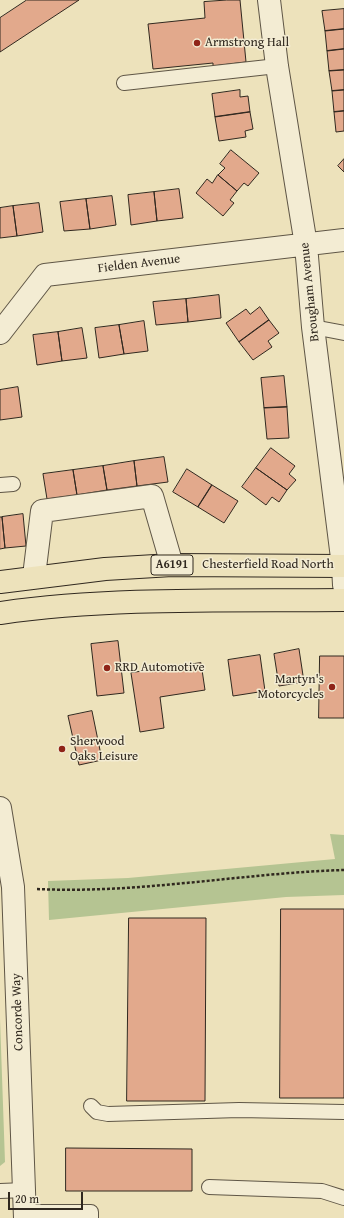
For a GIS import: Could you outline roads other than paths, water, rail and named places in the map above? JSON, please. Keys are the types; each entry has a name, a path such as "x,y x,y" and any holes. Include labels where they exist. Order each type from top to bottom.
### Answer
{"main road":[{"name":"Chesterfield Road North","path":"0,582 34,576 105,569 172,565 344,572"},
{"path":"0,613 33,609 147,603 344,600"}],"street":[{"name":"Brougham Avenue","path":"269,0 277,66 306,245 313,327 344,572"},
{"name":"Fielden Avenue","path":"0,333 45,275 344,240"},
{"path":"34,576 42,511 152,496 172,565"},
{"name":"Concorde Way","path":"0,814 13,887 25,1215"}],"lane":[{"path":"124,83 277,66"},
{"path":"313,327 344,332"},
{"path":"91,1106 97,1112 108,1114 239,1110 344,1112"},
{"path":"209,1187 322,1192 344,1198"},
{"path":"0,1191 25,1190"},
{"path":"25,1215 91,1212 91,1218"}],"place":[{"name":"Armstrong Hall","path":"197,43"},
{"name":"RRD Automotive","path":"107,668"},
{"name":"Martyn's Motorcycles","path":"332,687"},
{"name":"Sherwood Oaks Leisure","path":"62,749"}]}
